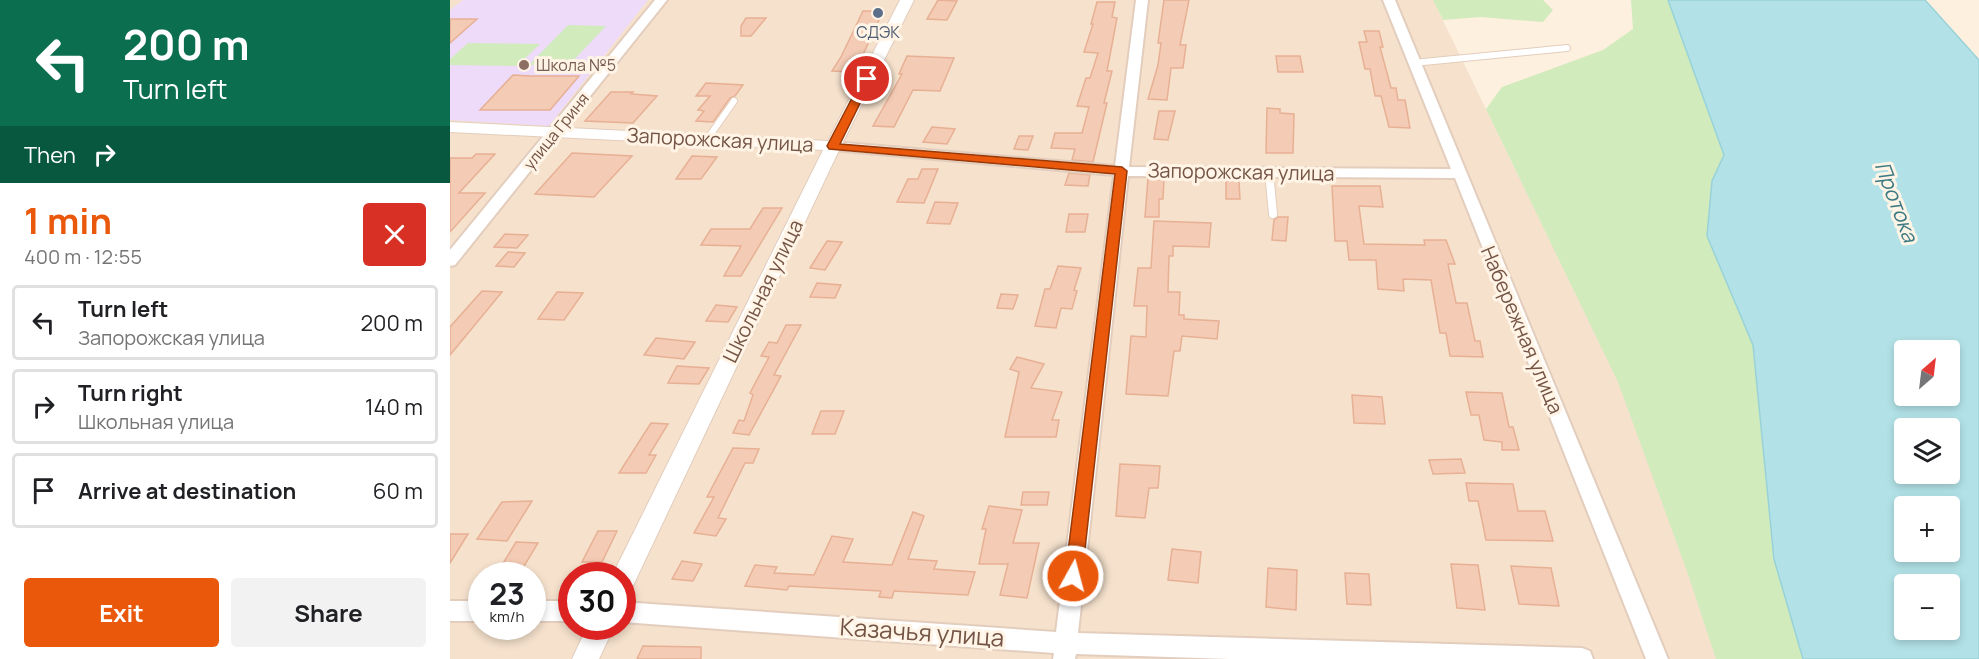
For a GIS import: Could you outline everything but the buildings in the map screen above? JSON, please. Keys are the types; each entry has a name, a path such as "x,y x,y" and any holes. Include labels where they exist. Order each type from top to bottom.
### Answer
{"street":[{"name":"улица Гриня","path":"450,261 661,0"},
{"name":"Школьная улица","path":"632,562 833,146 907,0"},
{"path":"1064,651 1142,0"},
{"name":"Набережная улица","path":"1389,0 1657,659"},
{"name":"Запорожская улица","path":"450,128 708,138 833,146 1122,171 1458,174"},
{"path":"450,612 468,612"},
{"name":"Казачья улица","path":"636,613 1064,651 1582,659"},
{"path":"585,659 594,640"}],"lane":[{"path":"1413,63 1567,48"},
{"path":"708,138 734,100"},
{"path":"1269,172 1273,214"}],"shaded area":[{"path":"450,0 1433,0 1707,564 1745,659 450,659"},
{"name":"Школа №5","path":"463,0 648,0 549,126 450,120 450,10"}],"green space":[{"path":"1433,0 1543,0 1553,10 1543,22 1481,17 1443,20"},
{"path":"1631,0 1668,0 1724,155 1712,181 1707,236 1753,345 1774,559 1803,659 1716,659 1688,574 1618,382 1486,109 1502,87 1603,50 1633,29"},
{"path":"568,25 606,26 569,65 529,65"},
{"path":"468,43 540,44 517,66 450,65 450,59"}],"water":[{"name":"Протока","path":"1668,0 1925,0 1979,60 1979,659 1803,659 1774,559 1753,345 1707,236 1712,181 1724,155"}],"place":[{"name":"СДЭК","path":"878,13"},
{"name":"Школа №5","path":"524,65"}],"route":[{"path":"867,79 833,146 1122,171 1073,576"}]}
